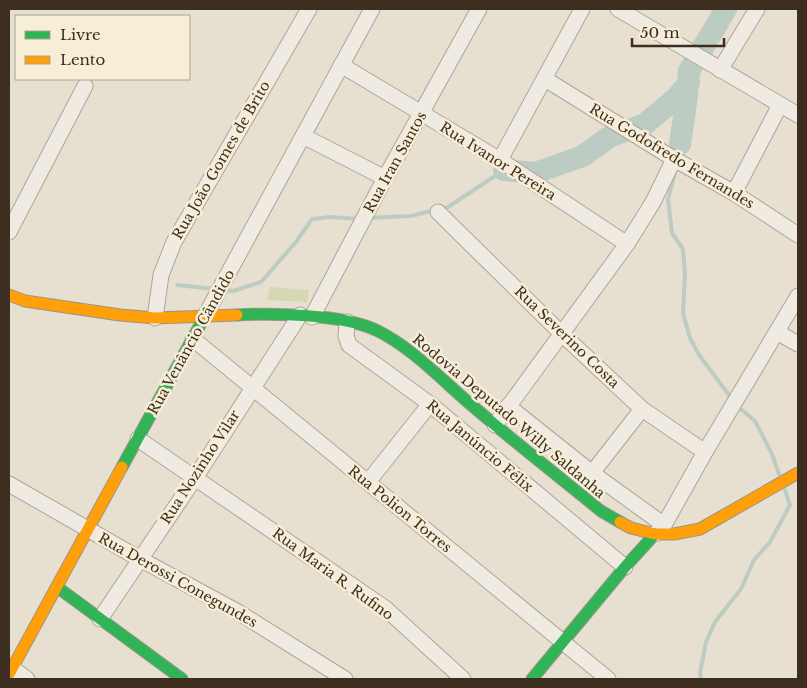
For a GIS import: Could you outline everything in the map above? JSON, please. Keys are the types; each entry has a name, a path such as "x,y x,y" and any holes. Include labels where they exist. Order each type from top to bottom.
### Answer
{"main road":[{"name":"Rodovia Deputado Willy Saldanha","path":"9,295 26,301 67,308 154,318 252,314 306,316 347,322 375,330 404,347 495,425 601,511 630,528 660,529 674,534 700,529 798,473"},
{"name":"Rua Venâncio Cândido","path":"12,662 88,529 205,316"},
{"path":"532,679 625,567 660,529"},
{"path":"56,586 182,679"}],"street":[{"name":"Rua João Gomes de Brito","path":"154,318 161,275 174,242 308,9"},
{"name":"Rua Venâncio Cândido","path":"205,316 372,9"},
{"name":"Rua Iran Santos","path":"306,316 479,9"},
{"path":"500,160 582,9"},
{"path":"618,9 798,115"},
{"path":"720,70 757,9"},
{"name":"Rua Ivanor Pereira","path":"341,65 500,160 627,244"},
{"name":"Rua Godofredo Fernandes","path":"545,79 674,159 734,193 798,235"},
{"path":"9,232 85,86"},
{"path":"734,193 780,105"},
{"path":"304,136 385,178"},
{"path":"495,425 627,244 653,202 674,159"},
{"name":"Rua Severino Costa","path":"438,212 562,334 642,409 705,452"},
{"path":"508,406 660,529 798,296"},
{"name":"Rua Nozinho Vilar","path":"100,619 195,478 252,388 306,316"},
{"name":"Rua Janúncio Félix","path":"347,322 346,336 349,345 430,404 625,567"},
{"path":"777,332 798,344"},
{"name":"Rua Polion Torres","path":"192,339 608,679"},
{"path":"368,482 430,404"},
{"path":"592,473 642,409"},
{"name":"Rua Maria R. Rufino","path":"138,439 385,608 463,679"},
{"name":"Rua Derossi Conegundes","path":"9,484 140,559 238,612 345,679"},
{"path":"12,662 27,679"}],"green space":[{"path":"270,287 309,290 307,302 267,300"}],"waterway":[{"path":"680,144 689,71 726,9"},
{"path":"504,170 535,173 583,156 609,137 645,124 676,98 689,83"},
{"path":"678,156 680,144"},
{"path":"441,209 448,207 504,170"},
{"path":"675,173 668,199 672,233 683,249 685,274 683,313 690,338 699,355 729,395"},
{"path":"367,218 411,216 435,210"},
{"path":"224,290 233,291 261,282 296,242 312,219 330,217 360,219"},
{"path":"177,285 214,289"},
{"path":"742,410 755,421 772,454 779,474"},
{"path":"701,679 700,673 706,642 715,622 741,589 754,560 770,542 790,505 785,490"}],"traffic: fast":[{"path":"237,315 270,314 327,318 362,325 389,337 413,354 518,444 601,511 620,522"},
{"path":"122,467 205,316"},
{"path":"532,679 625,567 655,534"},
{"path":"57,587 182,679"}],"traffic: slow":[{"path":"9,295 25,301 120,315 155,318 237,315"},
{"path":"9,674 122,467"},
{"path":"620,522 631,528 655,534 674,534 700,529 798,473"}]}
